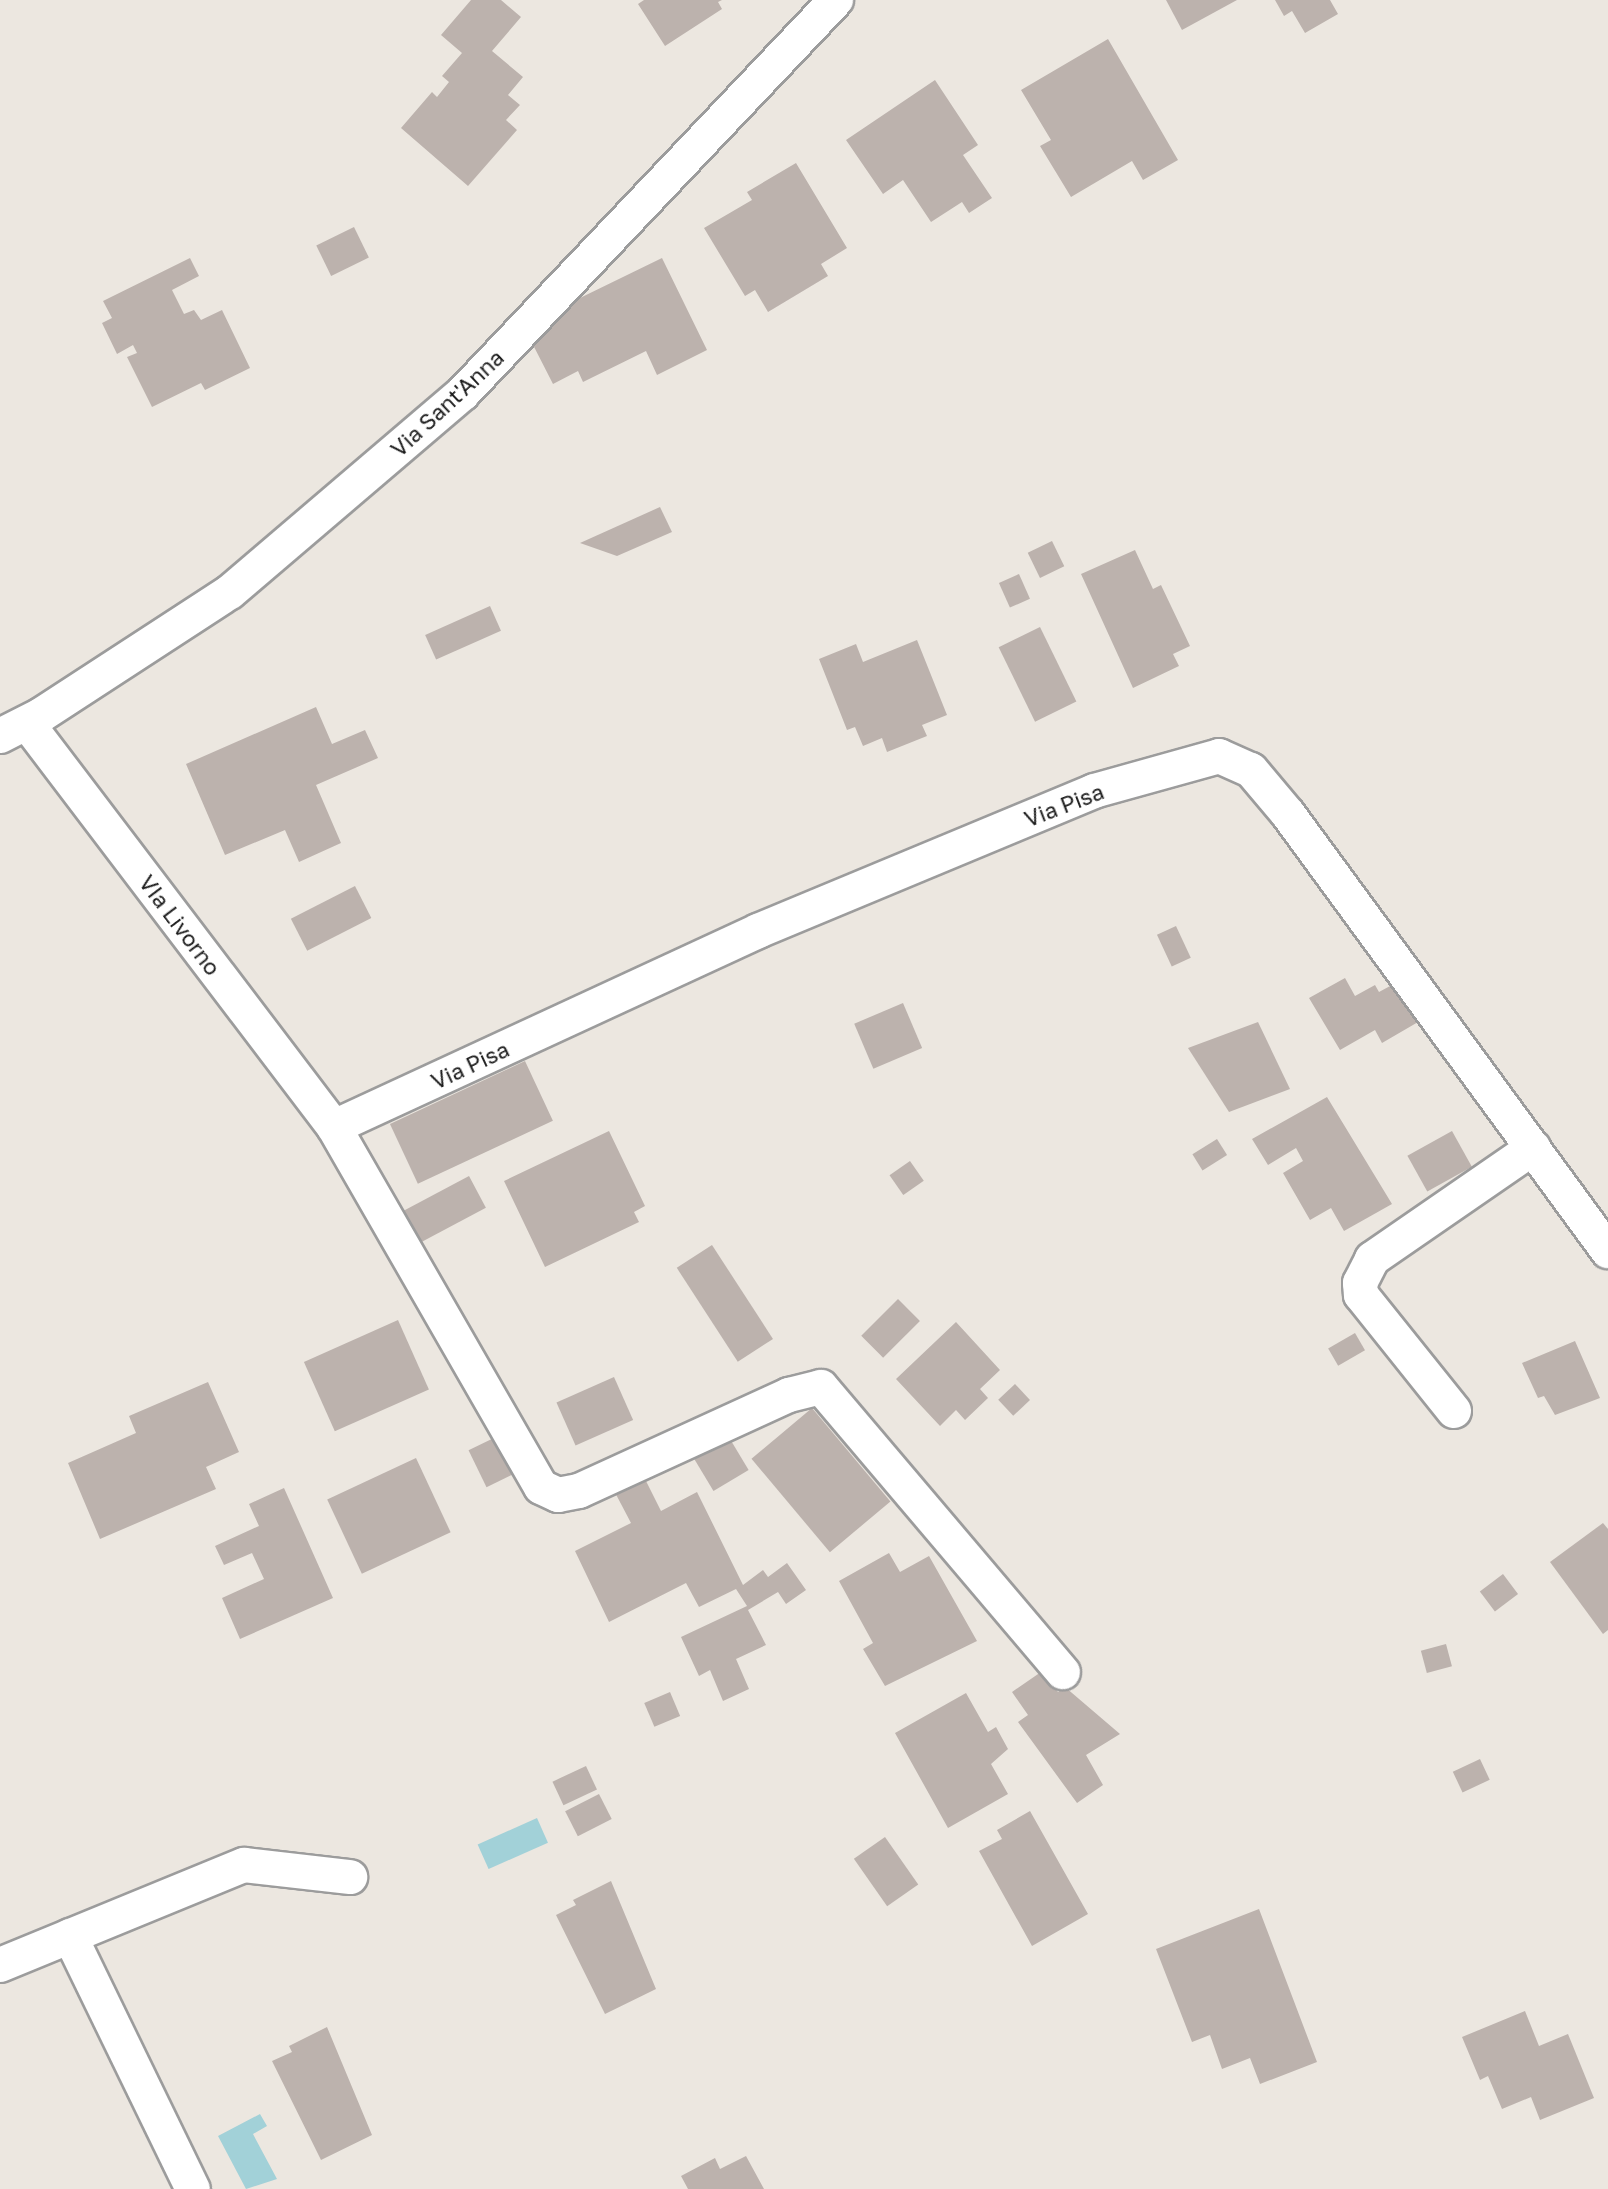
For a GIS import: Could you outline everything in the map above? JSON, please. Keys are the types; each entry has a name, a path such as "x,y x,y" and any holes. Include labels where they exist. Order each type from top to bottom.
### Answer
{"street":[{"name":"Via Sant'Anna","path":"13,729 230,592 473,385 836,0"},
{"name":"VIa Livorno","path":"13,729 334,1127 541,1487 558,1495 579,1491 789,1395 821,1387 1063,1672"},
{"name":"Via Pisa","path":"334,1127 773,925 1094,791 1219,756 1251,770 1288,814 1608,1251"},
{"path":"1454,1411 1361,1295 1360,1283 1372,1259 1533,1148"},
{"path":"0,1965 244,1865 350,1877"},
{"path":"70,1936 193,2189"}],"water":[{"path":"537,1818 548,1843 489,1869 478,1844"},
{"path":"260,2114 267,2126 253,2134 277,2179 246,2189 218,2136"}],"building":[{"path":"471,0 501,0 521,17 492,51 523,77 508,95 520,105 506,120 517,130 468,186 401,128 432,92 437,97 449,82 442,76 462,53 441,35"},
{"path":"644,0 722,0 718,2 722,9 665,46 638,4"},
{"path":"1166,0 1237,0 1182,30"},
{"path":"1275,0 1330,0 1338,14 1305,33 1292,11 1284,16"},
{"path":"1108,39 1178,160 1143,180 1132,161 1071,197 1040,146 1051,140 1021,90"},
{"path":"935,80 978,145 963,155 992,198 969,213 962,202 931,222 903,180 883,194 846,140"},
{"path":"796,163 847,248 821,264 828,276 768,312 755,290 745,296 704,228 752,200 747,192"},
{"path":"354,227 369,258 331,276 316,245"},
{"path":"190,258 199,276 172,290 184,314 194,310 201,320 222,310 250,368 205,390 201,383 152,407 127,357 137,353 133,345 117,354 102,323 112,318 103,301"},
{"path":"662,258 707,350 657,375 646,351 583,382 578,371 553,384 529,337 543,316"},
{"path":"660,507 672,532 617,556 580,543"},
{"path":"1052,541 1064,566 1040,578 1028,553"},
{"path":"1135,550 1153,589 1161,585 1190,646 1173,654 1179,666 1133,688 1081,574"},
{"path":"1019,574 1030,599 1010,608 999,583"},
{"path":"490,606 501,631 436,660 425,635"},
{"path":"1040,627 1076,702 1035,722 999,647"},
{"path":"917,640 947,715 922,725 927,736 887,752 882,738 863,746 855,727 847,730 819,659 856,644 863,662"},
{"path":"316,707 332,744 365,730 378,758 316,785 341,843 299,862 285,830 225,855 186,764"},
{"path":"355,886 371,918 307,951 291,919"},
{"path":"1176,926 1191,958 1172,967 1157,935"},
{"path":"1345,978 1355,996 1375,985 1379,992 1403,979 1425,1018 1382,1043 1375,1030 1340,1050 1309,998"},
{"path":"903,1003 922,1048 873,1069 854,1024"},
{"path":"1258,1022 1290,1089 1229,1112 1188,1048"},
{"path":"525,1061 553,1121 418,1184 390,1124"},
{"path":"1327,1097 1392,1204 1344,1231 1331,1208 1310,1220 1283,1173 1303,1161 1296,1148 1268,1165 1252,1139"},
{"path":"609,1131 645,1206 634,1212 639,1222 545,1267 504,1181"},
{"path":"1452,1131 1472,1167 1427,1192 1407,1156"},
{"path":"1217,1139 1227,1155 1202,1170 1192,1154"},
{"path":"910,1161 924,1181 903,1195 890,1175"},
{"path":"469,1176 486,1208 413,1246 397,1214"},
{"path":"712,1245 773,1339 738,1362 677,1268"},
{"path":"898,1299 920,1321 883,1358 861,1336"},
{"path":"398,1320 429,1389 335,1431 304,1362"},
{"path":"956,1322 1000,1370 980,1389 988,1398 965,1420 956,1410 940,1426 896,1379"},
{"path":"1355,1333 1365,1350 1338,1366 1328,1348"},
{"path":"1575,1341 1600,1398 1555,1415 1544,1396 1538,1398 1522,1363"},
{"path":"614,1377 633,1420 576,1446 556,1403"},
{"path":"208,1382 239,1452 206,1467 216,1489 100,1539 68,1463 136,1433 129,1416"},
{"path":"1015,1384 1030,1400 1013,1416 998,1400"},
{"path":"812,1408 890,1501 830,1552 751,1459"},
{"path":"727,1434 749,1470 713,1491 692,1455"},
{"path":"500,1435 518,1472 487,1487 469,1450"},
{"path":"416,1458 451,1532 362,1574 327,1499"},
{"path":"640,1469 661,1511 697,1492 743,1585 763,1570 768,1577 787,1563 806,1590 786,1604 778,1592 748,1610 766,1645 736,1659 749,1689 723,1701 710,1670 699,1676 681,1637 747,1606 736,1589 699,1607 686,1583 609,1622 575,1551 631,1523 610,1483"},
{"path":"284,1488 333,1598 240,1639 222,1598 264,1579 252,1553 224,1565 215,1546 259,1526 249,1504"},
{"path":"1603,1523 1608,1529 1608,1630 1603,1634 1550,1562"},
{"path":"889,1553 900,1572 929,1556 977,1641 885,1686 863,1649 873,1643 839,1581"},
{"path":"1503,1574 1518,1594 1495,1611 1480,1591"},
{"path":"1446,1644 1452,1666 1427,1673 1421,1651"},
{"path":"1041,1672 1058,1692 1065,1687 1120,1734 1086,1755 1103,1785 1077,1803 1018,1722 1028,1715 1012,1692"},
{"path":"670,1692 680,1716 654,1727 644,1703"},
{"path":"966,1693 988,1732 996,1727 1008,1749 991,1764 1008,1794 948,1828 895,1733"},
{"path":"1480,1759 1490,1780 1463,1793 1453,1772"},
{"path":"586,1766 597,1790 563,1805 552,1782"},
{"path":"599,1794 612,1819 578,1836 565,1811"},
{"path":"1030,1811 1088,1914 1032,1946 979,1851 1002,1839 997,1830"},
{"path":"885,1837 918,1885 887,1906 854,1859"},
{"path":"611,1881 656,1989 605,2014 556,1915 576,1905 573,1900"},
{"path":"1259,1909 1317,2062 1260,2084 1250,2058 1222,2069 1210,2035 1192,2042 1156,1949"},
{"path":"1525,2011 1539,2046 1568,2034 1594,2098 1540,2120 1531,2097 1502,2109 1488,2076 1480,2080 1462,2037"},
{"path":"327,2027 372,2135 321,2160 272,2061 292,2052 289,2046"},
{"path":"746,2156 764,2189 688,2189 681,2176 715,2158 720,2169"}]}
